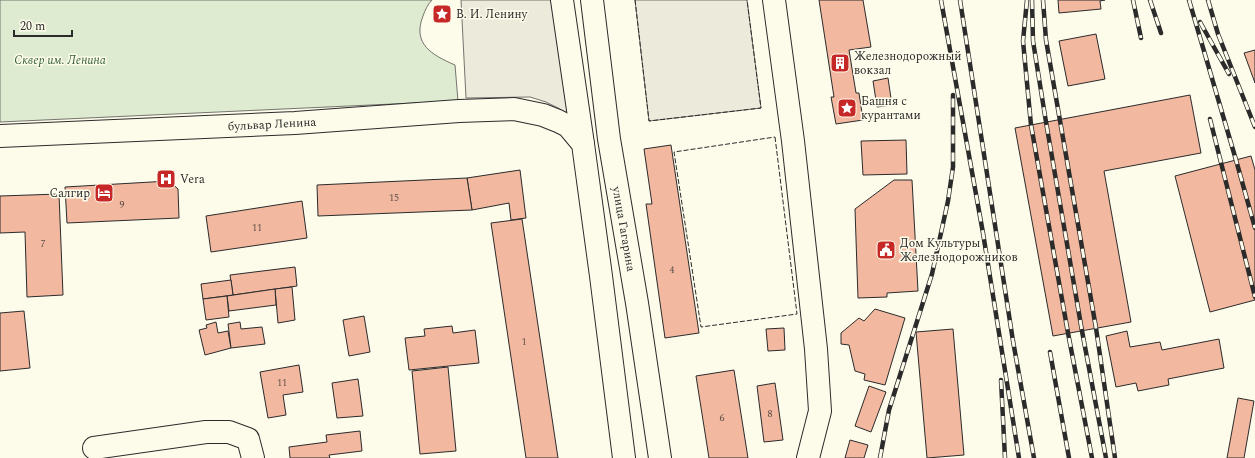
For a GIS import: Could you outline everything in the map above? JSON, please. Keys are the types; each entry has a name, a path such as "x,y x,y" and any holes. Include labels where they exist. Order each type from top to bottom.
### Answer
{"main road":[{"path":"562,0 602,276 624,458"},
{"name":"улица Гагарина","path":"592,0 610,148 637,303 660,458"},
{"path":"774,0 793,141 816,349 820,411 808,458"},
{"name":"бульвар Ленина","path":"0,136 296,123 459,111 514,109 543,115 558,120 568,126 582,144"},
{"path":"94,448 206,432 229,432 248,439 253,458"}],"green space":[{"name":"Сквер им. Ленина","path":"0,0 432,0 423,16 420,26 420,34 426,47 439,57 455,65 458,101 0,122"}],"shaded area":[{"path":"461,0 557,0 573,120 560,109 546,102 530,97 466,98"},
{"path":"635,0 747,0 761,108 649,121"}],"building":[{"name":"Железнодорожный вокзал","path":"819,0 863,0 871,47 849,50 856,93 859,93 863,120 836,124 831,97 834,97"},
{"path":"1058,0 1105,0 1100,1 1101,9 1059,13"},
{"path":"1096,34 1105,79 1068,86 1059,41"},
{"path":"1255,50 1255,83 1244,53"},
{"path":"888,78 892,105 877,107 873,81"},
{"path":"1190,95 1201,153 1104,171 1131,322 1053,336 1015,128"},
{"path":"906,140 907,174 863,175 861,141"},
{"path":"671,145 699,333 665,338 646,204 652,204 644,149"},
{"path":"1251,156 1255,170 1255,300 1210,312 1175,176"},
{"path":"520,170 526,218 511,220 509,203 472,210 467,178"},
{"path":"467,178 472,210 318,216 317,185"},
{"name":"Дом Культуры Железнодорожников","path":"894,180 912,180 918,291 887,293 887,297 858,298 855,209"},
{"path":"169,181 178,189 179,218 67,223 65,187"},
{"path":"59,194 63,295 27,297 25,232 0,233 0,196"},
{"path":"302,201 307,238 211,252 206,216"},
{"path":"522,219 558,458 526,458 491,223"},
{"path":"295,267 297,286 233,295 230,275"},
{"path":"231,280 233,295 203,299 201,284"},
{"path":"292,287 295,320 278,323 275,289"},
{"path":"275,289 276,305 229,311 227,296"},
{"path":"227,296 229,317 206,320 203,299"},
{"path":"875,309 905,318 885,385 864,380 865,374 855,371 849,345 841,344 841,333 859,318 864,321"},
{"path":"24,311 30,368 0,371 0,313"},
{"path":"364,316 370,352 349,356 343,320"},
{"path":"216,322 218,333 228,331 231,348 205,355 199,330 207,328 206,325"},
{"path":"240,322 241,329 262,327 265,344 231,348 228,324"},
{"path":"452,326 453,333 475,330 479,363 409,370 405,338 425,336 424,329"},
{"path":"784,328 785,350 768,351 766,329"},
{"path":"953,329 964,455 927,458 916,332"},
{"path":"1127,331 1130,347 1160,342 1162,350 1219,339 1224,368 1168,379 1169,385 1138,391 1136,383 1116,387 1106,336"},
{"path":"299,365 303,392 283,395 286,415 268,418 260,372"},
{"path":"448,367 456,451 420,454 412,371"},
{"path":"734,370 748,458 709,458 696,376"},
{"path":"358,379 363,416 337,418 332,383"},
{"path":"775,383 783,440 764,442 757,386"},
{"path":"869,386 886,392 871,432 855,426"},
{"path":"1238,398 1254,401 1244,458 1227,458"},
{"path":"360,431 362,451 329,455 330,458 290,458 289,447 327,442 326,435"},
{"path":"850,440 868,445 864,458 845,458"}],"railway":[{"path":"941,0 983,233 1019,458"},
{"path":"960,0 1013,341 1034,458"},
{"path":"1027,0 1023,41 1031,125 1092,458"},
{"path":"1032,0 1033,41 1046,122 1082,331 1106,458"},
{"path":"1043,0 1046,40 1096,328 1115,458"},
{"path":"1133,0 1141,38"},
{"path":"1150,0 1161,33"},
{"path":"1189,0 1255,228"},
{"path":"1208,0 1218,34 1255,127"},
{"path":"1200,22 1229,74"},
{"path":"880,458 889,410 932,274 948,201 953,167 953,95"},
{"path":"1210,119 1255,297"},
{"path":"1050,352 1069,458"},
{"path":"1001,380 1005,458"}],"fence":[{"path":"635,0 649,121 761,108 747,0"},
{"path":"775,137 797,314 701,327 674,152 775,137"}],"place":[{"name":"В. И. Ленину","path":"442,14"},
{"name":"Железнодорожный вокзал","path":"840,63"},
{"name":"Башня с курантами","path":"847,108"},
{"name":"Vera","path":"166,179"},
{"name":"Салгир","path":"104,193"},
{"name":"Дом Культуры Железнодорожников","path":"886,250"}]}
